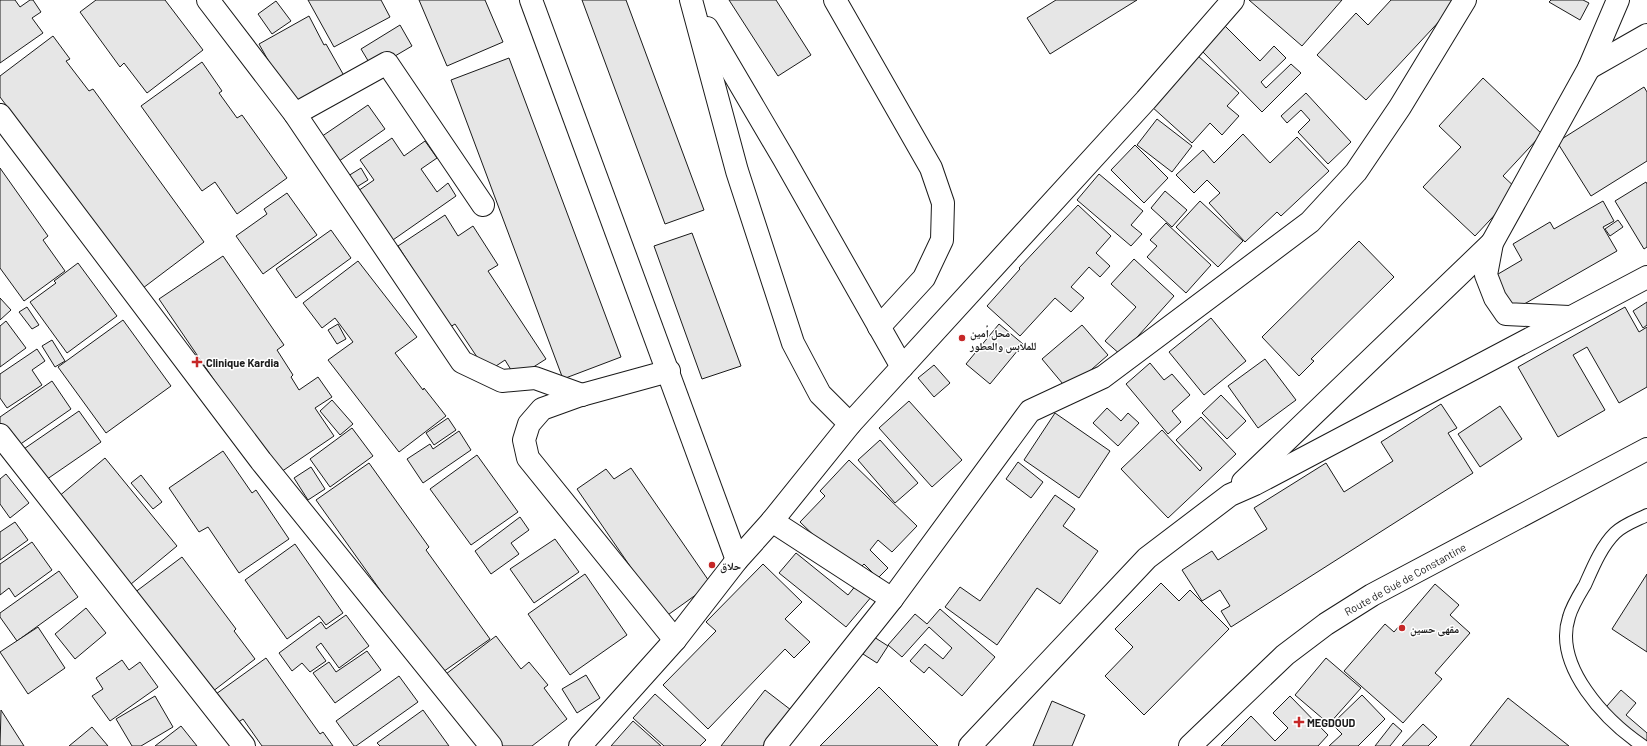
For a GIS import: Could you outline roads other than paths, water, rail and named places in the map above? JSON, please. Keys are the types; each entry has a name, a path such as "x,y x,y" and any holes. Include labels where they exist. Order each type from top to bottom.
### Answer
{"street":[{"path":"531,0 669,371 737,560"},
{"path":"835,0 932,168 943,203 942,240 924,278 879,327"},
{"path":"580,746 676,640 737,560 772,522 850,424 1146,100 1233,0"},
{"path":"775,746 892,599 1030,411 1103,377 1310,222 1356,172 1400,107 1465,0"},
{"path":"970,746 1147,558 1230,496 1492,243 1589,68 1618,0"},
{"path":"213,1 295,114 462,362 502,381 535,378 582,394"},
{"path":"691,1 784,159 902,367"},
{"path":"691,1 737,171 793,344 820,394 850,424"},
{"path":"1589,68 1647,35"},
{"path":"295,114 387,63 483,205"},
{"path":"0,116 261,461 491,746"},
{"path":"1492,243 1486,275 1495,298 1506,314 1570,317"},
{"path":"1230,496 1262,481 1570,317 1647,278"},
{"path":"669,371 582,394 542,409 530,424 524,440 528,458 676,640"},
{"path":"0,435 244,746"},
{"name":"Route de Gué de Constantine","path":"1190,746 1285,655 1326,624 1372,595 1647,449"},
{"path":"772,522 892,599"}],"lane":[{"path":"1642,746 1624,734 1593,701 1576,675 1566,646 1568,618 1600,552 1616,532 1647,515"}],"place":[{"name":"محل أمين للملابس والعطور","path":"962,338"},
{"name":"Clinique Kardia","path":"197,362"},
{"name":"حلاق","path":"712,565"},
{"name":"مقهى حسين","path":"1402,628"},
{"name":"MEGDOUD","path":"1299,722"}]}
